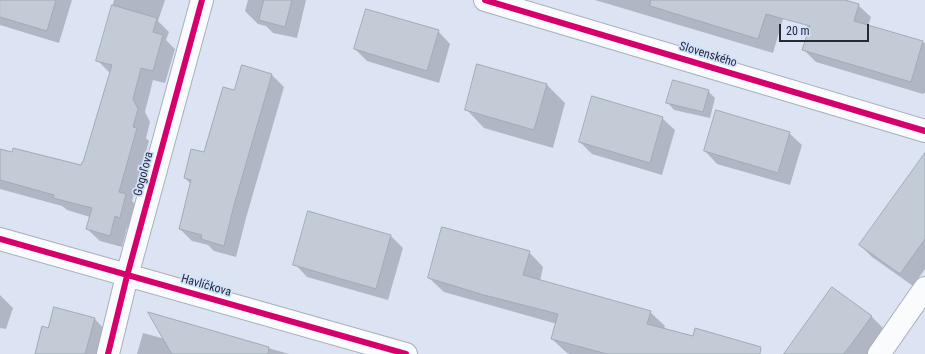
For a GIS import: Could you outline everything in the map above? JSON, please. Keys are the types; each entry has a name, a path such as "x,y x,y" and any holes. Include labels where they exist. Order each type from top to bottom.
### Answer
{"street":[{"name":"Gogoľova","path":"108,354 127,276 202,0"},
{"name":"Slovenského","path":"485,0 925,131"},
{"name":"Havlíčkova","path":"0,239 406,354"},
{"path":"879,354 925,288"}],"building":[{"path":"0,0 56,0 47,31 0,17"},
{"path":"264,0 292,0 285,27 259,20"},
{"path":"651,0 845,0 859,4 854,21 923,41 911,82 802,50 810,26 766,14 758,39 650,6"},
{"path":"112,5 157,18 153,32 163,35 153,71 141,68 133,99 138,109 133,127 137,128 119,192 126,194 120,218 115,216 110,236 86,229 92,208 53,198 54,195 0,180 0,149 12,152 13,148 81,165 112,65 96,61"},
{"path":"366,9 439,30 427,71 354,49"},
{"path":"477,64 547,84 534,130 465,110"},
{"path":"242,65 272,74 234,205 224,246 201,239 202,235 179,229 191,180 184,178 191,149 204,152 223,87 234,90"},
{"path":"673,80 709,90 703,112 666,103"},
{"path":"592,96 663,117 650,163 579,142"},
{"path":"716,110 790,132 778,173 704,151"},
{"path":"925,153 925,239 900,274 859,245"},
{"path":"308,211 391,235 376,289 293,265"},
{"path":"442,227 530,251 523,275 651,311 647,324 693,336 695,328 761,347 760,354 607,354 551,339 558,314 484,295 428,278"},
{"path":"832,287 872,316 844,354 784,354"},
{"path":"54,307 95,318 85,354 35,354 42,326 48,328"},
{"path":"148,312 269,347 268,354 172,354"}],"cycle path":[{"path":"108,354 127,276 202,0"},
{"path":"485,0 925,131"},
{"path":"0,239 406,354"}]}
